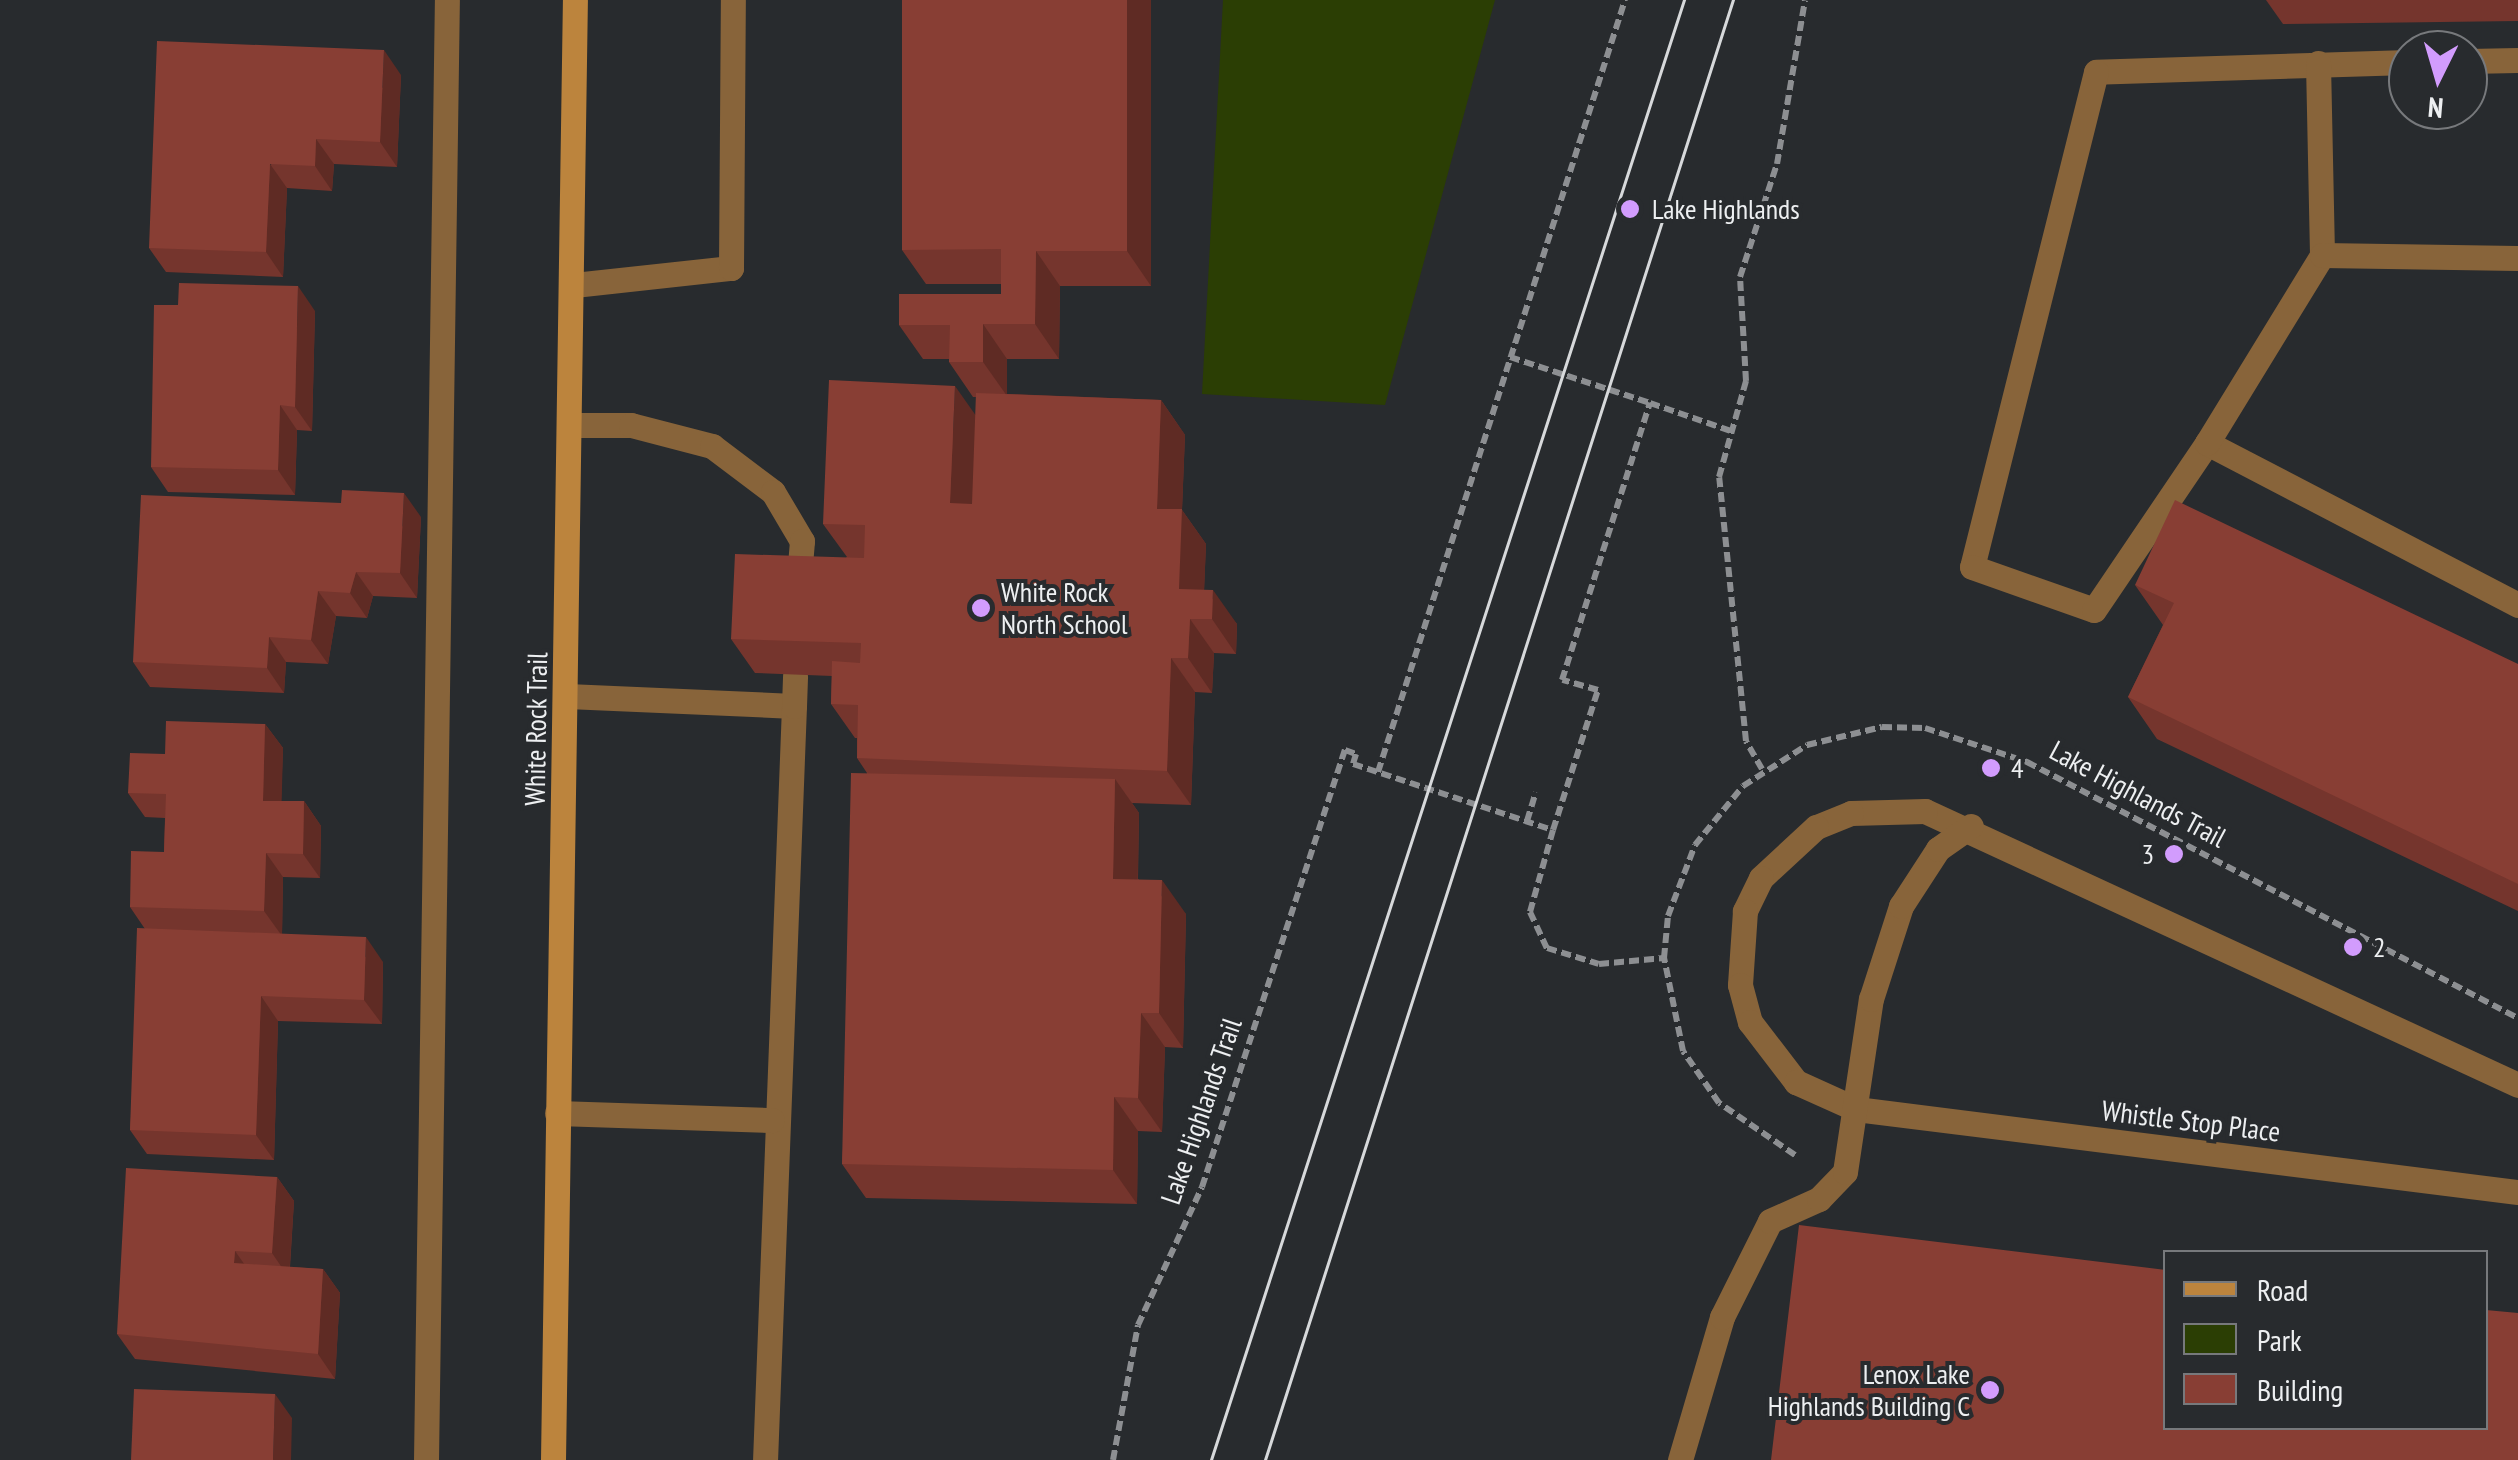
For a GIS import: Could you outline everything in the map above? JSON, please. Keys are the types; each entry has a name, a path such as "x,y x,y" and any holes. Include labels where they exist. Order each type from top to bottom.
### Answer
{"street":[{"name":"White Rock Trail","path":"553,1460 572,426 575,0"}],"lane":[{"path":"426,1460 447,0"},
{"path":"574,285 731,268 734,0"},
{"path":"2488,61 2518,60"},
{"path":"2318,64 2322,256 2207,443 2094,610 1972,567 2096,72 2318,64 2388,62"},
{"path":"2322,256 2518,258"},
{"path":"572,426 631,425 712,446 773,492 802,542 798,589"},
{"path":"2207,443 2518,605"},
{"path":"765,1460 772,1120 795,676"},
{"path":"566,696 794,706"},
{"name":"Whistle Stop Place","path":"2518,1086 1971,826 1925,811 1851,812 1786,849 1745,910 1740,986 1750,1022 1796,1082 1856,1109 2518,1192"},
{"path":"1680,1460 1744,1271 1770,1221 1819,1199 1844,1172 1871,999 1900,906 1938,849 1971,826"},
{"path":"557,1112 772,1120"}],"path":[{"path":"1553,830 1378,772 1625,0"},
{"path":"1510,357 1731,431 1746,381 1740,276 1777,164 1805,0"},
{"path":"1650,403 1562,680 1598,690 1530,912 1547,948 1570,962 1664,958"},
{"name":"Lake Highlands Trail","path":"1731,431 1722,520 1746,740 1762,769 1807,745 1882,727 1972,741 2518,1018"},
{"name":"Lake Highlands Trail","path":"1113,1460 1138,1326 1202,1187 1345,750 1356,754 1353,764 1378,772"},
{"path":"1526,821 1536,792"}],"green space":[{"path":"1223,0 1495,0 1385,405 1202,394"}],"building":[{"path":"902,0 1127,0 1127,251 1036,251 1035,324 983,324 983,362 949,362 950,325 899,325 899,294 1001,294 1001,249 902,250"},
{"path":"157,41 384,50 380,142 316,139 315,166 270,164 266,252 149,248"},
{"path":"179,283 298,286 295,407 280,405 278,470 151,467 154,305 178,305"},
{"name":"White Rock North School","path":"829,380 955,386 950,503 972,504 976,393 1161,400 1157,509 1182,509 1179,589 1213,590 1212,619 1190,619 1188,658 1171,658 1167,771 857,758 858,705 831,704 832,661 860,663 861,643 731,639 735,554 864,558 865,525 823,524"},
{"path":"342,490 404,493 400,573 356,572 350,593 318,591 311,640 269,637 267,668 133,662 141,495 341,503"},
{"path":"2175,500 2518,664 2518,884 2128,697 2174,603 2135,585"},
{"path":"166,721 265,724 263,801 304,801 303,854 266,853 264,911 130,907 131,851 164,852 166,794 128,793 130,753 165,754"},
{"path":"851,773 1115,779 1113,879 1162,880 1159,1013 1141,1013 1138,1098 1114,1097 1113,1170 842,1164"},
{"path":"137,928 366,937 364,1000 261,996 256,1135 130,1130"},
{"path":"126,1168 277,1177 272,1253 235,1251 234,1263 323,1269 318,1354 117,1334"},
{"name":"Lenox Lake Highlands Building C","path":"1799,1225 2163,1270 2163,1430 2488,1430 2488,1310 2518,1313 2518,1460 1771,1460"},
{"path":"134,1389 275,1394 273,1460 131,1460"}],"tram line":[{"path":"1211,1460 1684,0"},
{"path":"1265,1460 1733,0"}],"place":[{"name":"Lake Highlands","path":"1630,209"},
{"name":"White Rock North School","path":"981,608"},
{"name":"4","path":"1991,768"},
{"name":"3","path":"2174,854"},
{"name":"2","path":"2353,947"},
{"name":"Lenox Lake Highlands Building C","path":"1990,1390"}]}
